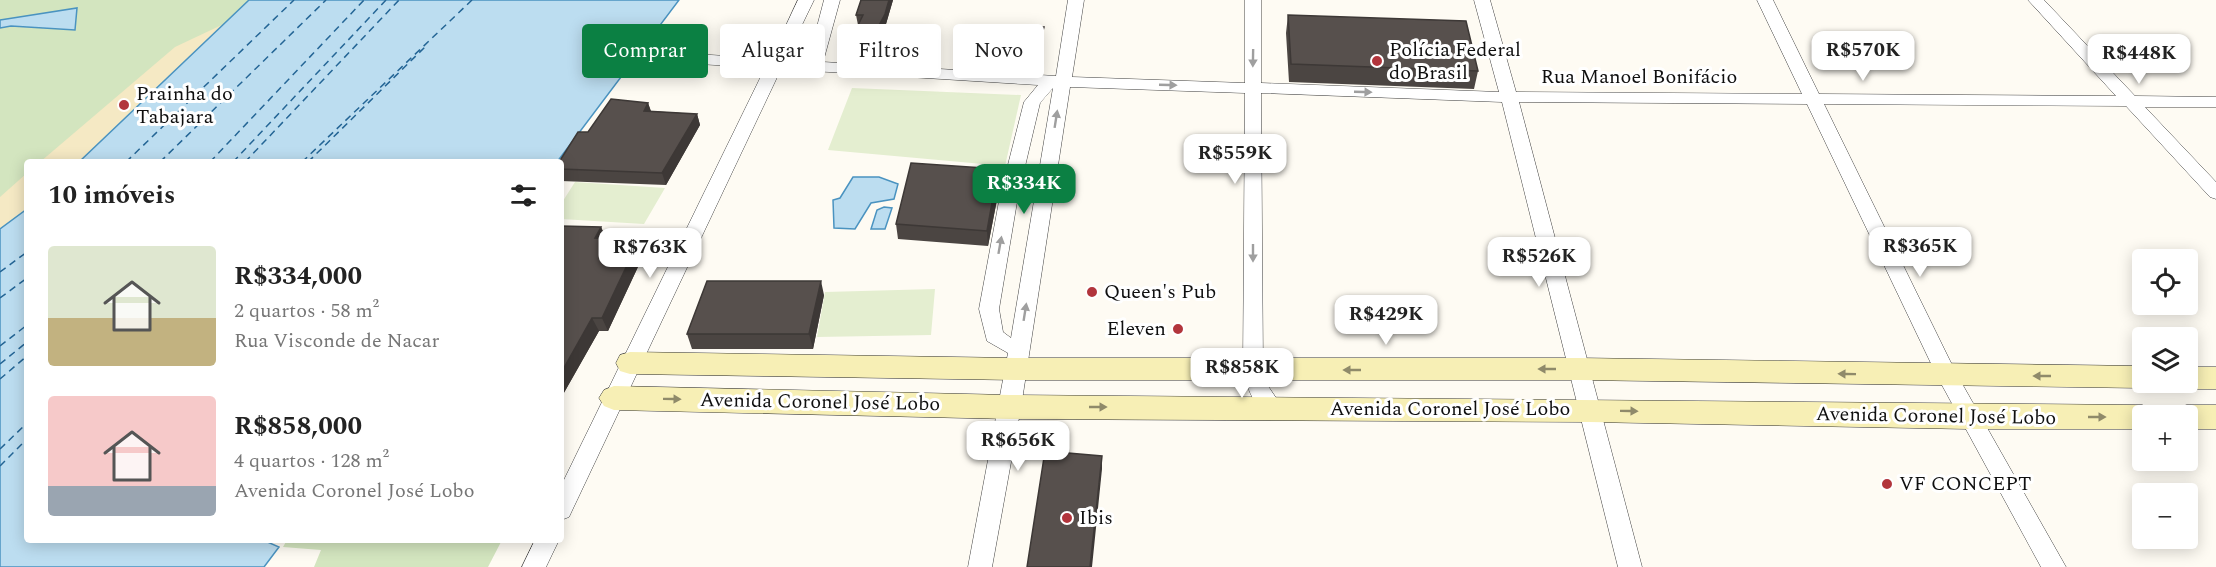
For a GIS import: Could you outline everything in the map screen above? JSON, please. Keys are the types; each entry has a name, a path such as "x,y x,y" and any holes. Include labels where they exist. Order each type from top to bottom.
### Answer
{"street":[{"path":"794,24 806,0"},
{"path":"825,26 832,0"},
{"path":"980,567 1010,407 1056,81 1076,0"},
{"path":"1253,0 1253,370 1258,388 1272,408"},
{"path":"1482,0 1630,567"},
{"path":"1765,0 1947,376 2054,567"},
{"path":"2036,0 2216,193"},
{"name":"Rua Manoel Bonifácio","path":"825,68 1056,81 1509,97 2216,102"},
{"path":"564,504 768,78"},
{"path":"1017,359 1005,344 994,336 989,309 1009,196 1032,102 1056,81"},
{"name":"Avenida Coronel José Lobo","path":"630,363 1017,359 1253,370 1578,369 2132,377"},
{"path":"2198,378 2216,378"},
{"name":"Avenida Coronel José Lobo","path":"614,398 1010,407 1588,410 1968,417 2132,417"},
{"path":"2198,417 2216,417"},
{"path":"534,567 546,543"}],"green space":[{"path":"0,0 249,0 82,159 24,159 24,211 0,229 0,28 76,9 0,20"},
{"path":"852,88 1021,95 1005,166 828,150"},
{"path":"575,182 665,188 644,224 564,219 564,199"},
{"path":"935,289 931,335 817,337 825,292"},
{"path":"285,543 500,543 488,567 314,567 321,550 283,547"}],"sand":[{"name":"Prainha do Tabajara","path":"228,22 82,159 44,159 175,47"},
{"path":"24,176 24,211 0,229 0,197"}],"water":[{"path":"249,0 679,0 661,24 582,24 582,78 620,78 559,159 82,159"},
{"path":"77,8 75,30 11,26 0,28 0,20"},
{"path":"853,177 879,177 898,184 894,199 871,203 855,229 834,228 833,200 840,198"},
{"path":"884,207 892,208 885,229 871,229 877,210"},
{"path":"24,211 24,543 270,543 279,547 264,567 0,567 0,229"}],"building":[{"path":"861,0 889,0 880,24 859,24 863,15 856,15"},
{"name":"Polícia Federal do Brasil","path":"1288,15 1466,21 1478,71 1291,64"},
{"path":"611,99 648,103 644,111 697,114 662,173 564,169 564,159 561,159 578,132 588,132"},
{"path":"911,163 998,169 987,231 896,224"},
{"path":"564,226 601,227 595,238 639,240 602,318 592,318 564,368"},
{"path":"707,281 821,281 809,334 687,334"},
{"name":"Ibis","path":"1045,451 1102,456 1090,567 1027,567"}],"ferry route":[{"path":"129,159 294,0"},
{"path":"163,159 326,0"},
{"path":"213,159 364,0"},
{"path":"236,159 386,0"},
{"path":"248,159 399,0"},
{"path":"305,159 472,0"},
{"path":"311,159 427,45"},
{"path":"0,272 24,254"},
{"path":"0,298 24,280"},
{"path":"0,346 24,327"},
{"path":"0,364 24,344"},
{"path":"0,379 24,359"},
{"path":"0,449 24,426"},
{"path":"0,466 24,442"}],"place":[{"name":"Polícia Federal do Brasil","path":"1377,61"},
{"name":"Prainha do Tabajara","path":"124,105"},
{"name":"Queen's Pub","path":"1092,292"},
{"name":"Eleven","path":"1178,329"},
{"name":"VF CONCEPT","path":"1887,484"},
{"name":"Ibis","path":"1067,518"}]}
